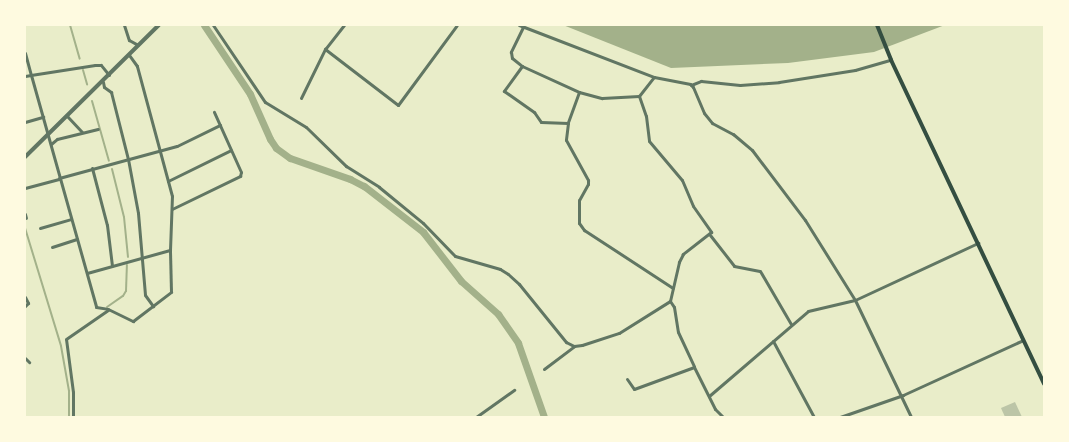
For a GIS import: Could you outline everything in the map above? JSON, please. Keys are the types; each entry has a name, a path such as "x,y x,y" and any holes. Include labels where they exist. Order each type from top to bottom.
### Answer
{"main road":[{"path":"877,25 891,60 1044,384"}],"street":[{"path":"124,25 129,40 138,45"},
{"path":"25,157 159,25"},
{"path":"213,25 266,102 306,126 346,166 379,187 423,223 455,256 500,269 508,274 519,284 566,342 574,346"},
{"path":"301,98 325,49 344,25"},
{"path":"325,49 398,105 457,25"},
{"path":"654,77 639,96 602,98 580,92 522,66 512,58 511,52 521,26 654,77 691,85 701,82 740,85 788,81 855,70 891,60"},
{"path":"25,53 96,308 108,309 133,322 171,292 172,196 137,66 129,55"},
{"path":"25,76 95,64 101,65 109,75"},
{"path":"522,66 504,91 534,112 541,122 568,123"},
{"path":"103,82 104,86 111,92 128,159 136,200 145,295 152,306"},
{"path":"691,85 712,123 733,134 752,150 794,204 855,300 903,395 911,417"},
{"path":"580,92 568,123 566,140 588,180 588,184 579,200 579,223 584,230 673,288"},
{"path":"544,368 574,346 619,333 670,301 679,262 683,254 710,235 711,229 694,206 682,180 649,140 646,116 639,96"},
{"path":"172,209 238,179 241,172 214,112"},
{"path":"66,115 82,132"},
{"path":"25,122 43,116"},
{"path":"25,188 177,146 220,125"},
{"path":"51,144 58,138 98,129"},
{"path":"168,181 231,150"},
{"path":"92,168 106,225 112,266"},
{"path":"40,228 71,219"},
{"path":"710,235 734,266 760,271 792,324"},
{"path":"52,247 77,239"},
{"path":"709,396 792,324 814,308 855,300 978,243"},
{"path":"87,274 170,250"},
{"path":"25,297 28,303 25,306"},
{"path":"670,301 674,306 678,332 709,396 723,417"},
{"path":"73,417 74,392 66,339 108,309"},
{"path":"840,417 903,395 1023,340"},
{"path":"773,341 814,417"},
{"path":"25,358 29,362"},
{"path":"627,379 634,389 694,367"},
{"path":"476,417 514,390"}],"shaded area":[{"path":"563,25 945,25 874,52 788,63 671,68"}],"building":[{"path":"1015,402 1022,417 1005,417 1001,408"}],"waterway":[{"path":"70,25 80,59"},
{"path":"204,25 250,94 270,139 276,148 290,158 350,179 364,186 423,232 461,281 498,314 518,343 544,417"},
{"path":"83,70 87,84"},
{"path":"92,101 109,161"},
{"path":"112,169 124,217 128,257"},
{"path":"25,228 61,346 69,391 69,417"},
{"path":"107,307 123,296 126,291 127,265"}]}
